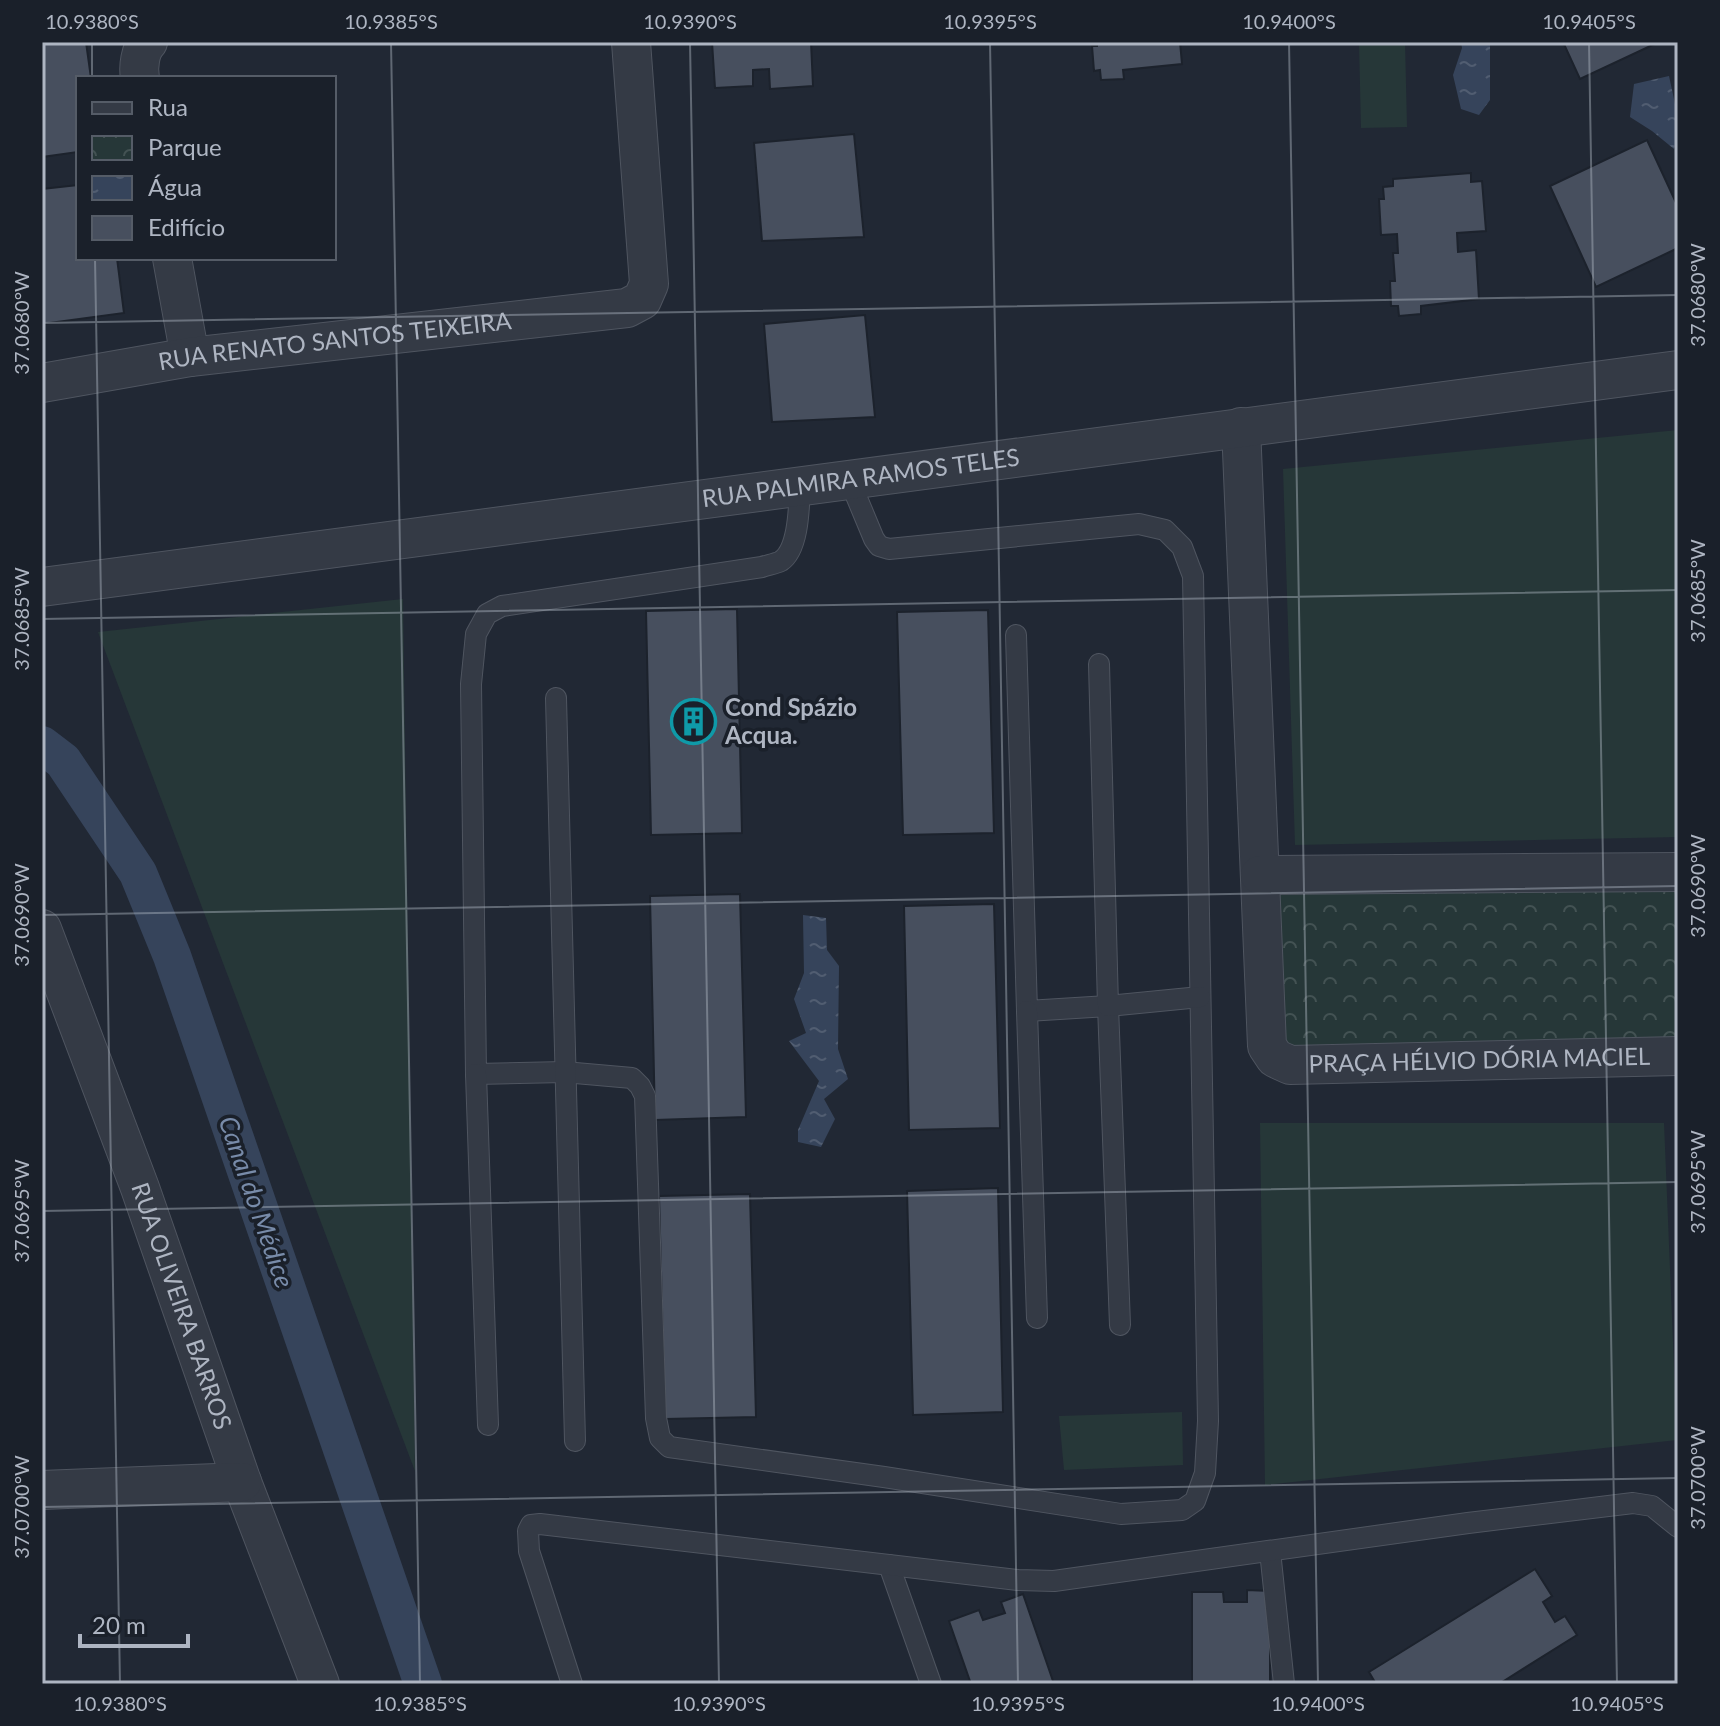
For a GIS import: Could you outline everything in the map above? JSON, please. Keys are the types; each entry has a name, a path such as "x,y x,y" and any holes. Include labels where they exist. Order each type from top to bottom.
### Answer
{"street":[{"name":"RUA RENATO SANTOS TEIXEIRA","path":"42,383 190,357 627,308 642,300 649,284 631,42"},
{"name":"RUA RENATO SANTOS TEIXEIRA","path":"172,260 190,357"},
{"name":"RUA PALMIRA RAMOS TELES","path":"42,587 1678,370"},
{"name":"PRAÇA HÉLVIO DÓRIA MACIEL","path":"1241,427 1267,1046 1275,1058 1290,1065 1678,1056"},
{"path":"1260,875 1678,872"},
{"name":"RUA OLIVEIRA BARROS","path":"42,929 140,1188 242,1482 320,1684"},
{"path":"42,1490 242,1482"}],"lane":[{"path":"476,1074 564,1072 632,1078 640,1086 645,1096 656,1418 660,1438 669,1447 1121,1514 1182,1510 1195,1501 1205,1473 1208,1421 1193,576 1182,547 1165,530 1139,524 889,549 879,546 874,539 849,479"},
{"path":"488,1425 476,1074 471,684 476,634 487,614 502,606 762,567 782,560 791,548 800,486"},
{"path":"1016,635 1037,1318"},
{"path":"1099,664 1120,1325"},
{"path":"556,698 575,1441"},
{"path":"1027,1011 1200,997"},
{"path":"572,1684 529,1551 528,1531 531,1525 1018,1580 1054,1581 1633,1503 1652,1506 1678,1527"},
{"path":"1270,1551 1284,1684"},
{"path":"889,1565 931,1684"}],"green space":[{"path":"1359,42 1405,42 1407,127 1361,128"},
{"path":"1678,430 1678,837 1295,845 1283,469"},
{"path":"403,599 415,1471 98,632"},
{"path":"1678,879 1678,1046 1294,1056 1275,1040 1269,880"},
{"path":"1260,1123 1664,1123 1677,1440 1265,1485"},
{"path":"1182,1412 1183,1465 1064,1470 1059,1416"}],"water":[{"path":"1461,42 1490,42 1490,100 1479,115 1461,109 1453,75"},
{"path":"1669,76 1677,122 1674,149 1630,117 1634,84"},
{"path":"803,915 826,918 827,950 839,966 838,1049 848,1079 824,1099 835,1119 821,1147 798,1142 798,1130 819,1081 789,1041 806,1033 794,999 804,973"}],"building":[{"path":"42,42 86,42 91,76 76,76 76,152 42,157"},
{"path":"712,42 811,42 813,86 770,89 769,69 753,70 753,86 715,88"},
{"path":"1097,42 1180,42 1182,64 1123,70 1124,79 1101,80 1100,70 1094,71 1092,46 1097,46"},
{"path":"1563,42 1659,42 1580,79"},
{"path":"854,134 864,237 762,241 754,143"},
{"path":"1647,140 1678,207 1678,248 1596,287 1550,186"},
{"path":"1471,173 1471,182 1482,181 1486,231 1457,233 1458,252 1476,250 1479,299 1421,306 1421,314 1399,316 1398,306 1391,306 1390,281 1395,281 1393,253 1398,253 1397,234 1381,235 1379,199 1384,199 1383,187 1393,186 1393,179"},
{"path":"76,185 76,260 117,260 124,313 42,324 42,189"},
{"path":"865,315 875,417 772,422 764,324"},
{"name":"Cond Spázio Acqua.","path":"737,609 742,833 651,835 646,611"},
{"path":"988,610 994,833 903,835 897,612"},
{"path":"740,894 746,1117 655,1120 650,896"},
{"path":"994,904 1000,1128 909,1130 904,906"},
{"path":"998,1188 1003,1412 913,1415 907,1191"},
{"path":"750,1194 756,1417 665,1419 659,1196"},
{"path":"1535,1569 1552,1596 1543,1602 1555,1622 1565,1616 1577,1635 1499,1684 1376,1684 1369,1672"},
{"path":"1247,1590 1270,1591 1270,1684 1192,1684 1192,1592 1223,1592 1224,1602 1247,1602"},
{"path":"1023,1594 1054,1684 971,1684 949,1621 979,1610 983,1620 1005,1613 1001,1602"}],"waterway":[{"name":"Canal do Médice","path":"42,745 63,761 138,873 172,956 423,1684"}],"place":[{"name":"Cond Spázio Acqua.","path":"694,722"}]}
